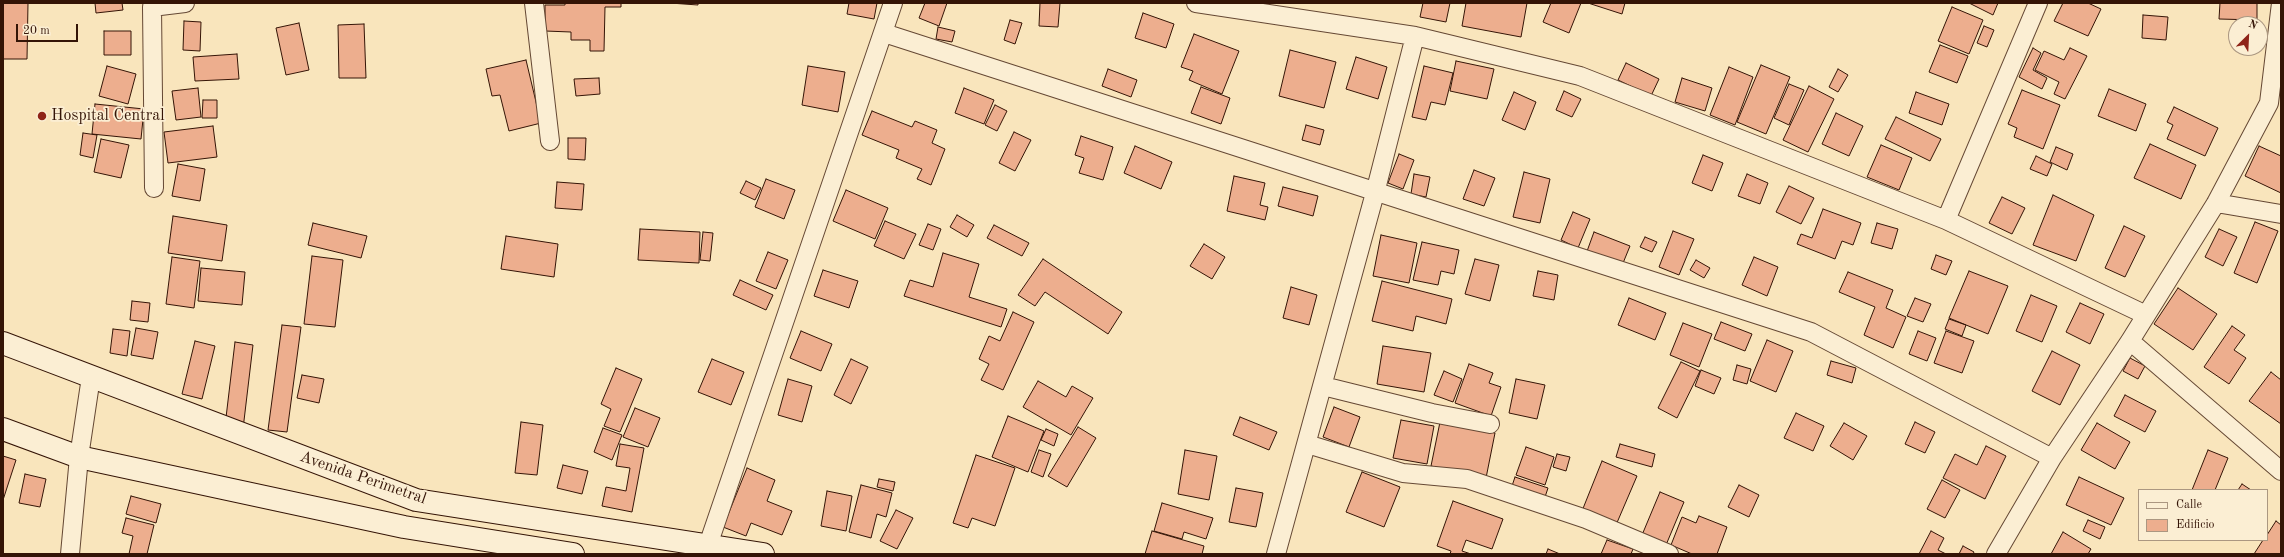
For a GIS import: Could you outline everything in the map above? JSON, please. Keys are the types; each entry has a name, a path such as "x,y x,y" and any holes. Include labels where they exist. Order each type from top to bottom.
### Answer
{"main road":[{"name":"Avenida Perimetral","path":"3,343 416,500 707,549 763,554"},
{"name":"Avenida Perimetral","path":"3,429 79,457 404,527 573,554"}],"street":[{"path":"154,188 152,7 184,3"},
{"path":"534,3 550,141"},
{"path":"707,549 893,3"},
{"path":"1196,3 1415,36 1580,76 1946,220 2146,315"},
{"path":"1946,220 2038,3"},
{"path":"1996,554 2052,458 2130,341 2216,204 2268,103 2281,3"},
{"path":"884,33 1375,193 1811,332 2052,458"},
{"path":"1276,554 1375,193 1415,36"},
{"path":"2216,204 2281,214"},
{"path":"2130,341 2281,471"},
{"path":"70,554 79,457 91,377"},
{"path":"1323,386 1432,413 1490,424"},
{"path":"1307,444 1403,473 1467,479 1586,520 1669,554"}],"building":[{"path":"3,3 28,3 27,59 3,59"},
{"path":"95,3 122,3 123,10 96,13"},
{"path":"565,3 621,3 621,7 605,7 604,51 590,51 590,40 571,40 571,32 545,31 545,5 565,5"},
{"path":"670,3 698,3 698,5"},
{"path":"849,3 877,3 874,19 847,14"},
{"path":"925,3 947,3 939,26 919,18"},
{"path":"1040,3 1060,3 1058,27 1039,26"},
{"path":"1423,3 1450,3 1446,22 1420,17"},
{"path":"1466,3 1527,3 1521,37 1462,26"},
{"path":"1551,3 1581,3 1569,33 1543,22"},
{"path":"1588,3 1625,3 1622,14"},
{"path":"1969,3 1998,3 1993,15"},
{"path":"2063,3 2088,3 2101,9 2088,36 2054,21"},
{"path":"2220,3 2257,3 2257,16 2228,16 2228,19 2219,19"},
{"path":"1952,7 1983,20 1969,54 1938,41"},
{"path":"1143,13 1174,24 1166,48 1135,38"},
{"path":"2143,15 2168,17 2166,40 2142,38"},
{"path":"1010,20 1022,23 1015,44 1004,40"},
{"path":"184,21 201,22 200,51 183,50"},
{"path":"299,23 309,70 286,75 276,28"},
{"path":"364,24 366,78 339,78 338,25"},
{"path":"1984,26 1994,30 1987,47 1977,43"},
{"path":"938,27 955,31 952,42 936,39"},
{"path":"104,31 131,31 131,55 104,55"},
{"path":"1194,34 1239,51 1222,94 1189,80 1193,71 1181,67"},
{"path":"1940,45 1968,56 1957,83 1929,72"},
{"path":"2033,48 2041,53 2033,70 2047,78 2042,89 2019,77"},
{"path":"2070,48 2087,56 2065,99 2054,94 2059,82 2035,70 2044,51 2064,60"},
{"path":"1290,50 1336,62 1324,108 1279,96"},
{"path":"237,54 239,79 195,81 193,57"},
{"path":"1356,57 1387,67 1378,99 1346,89"},
{"path":"526,60 541,123 509,131 500,95 492,96 486,69"},
{"path":"1456,61 1494,69 1487,99 1450,91"},
{"path":"1626,63 1659,79 1651,96 1618,80"},
{"path":"1761,65 1790,77 1766,134 1737,122"},
{"path":"107,66 136,74 128,104 99,96"},
{"path":"808,66 845,72 838,112 802,105"},
{"path":"1424,66 1453,73 1445,105 1431,102 1426,120 1412,117"},
{"path":"1729,67 1753,77 1735,125 1710,115"},
{"path":"1108,69 1137,80 1131,97 1102,86"},
{"path":"1838,69 1848,75 1838,92 1829,87"},
{"path":"599,78 600,94 576,96 574,79"},
{"path":"1682,78 1712,88 1705,111 1675,102"},
{"path":"1789,84 1804,90 1789,125 1774,118"},
{"path":"1809,86 1834,99 1808,152 1783,140"},
{"path":"1201,87 1230,98 1221,124 1191,113"},
{"path":"198,88 201,117 176,120 172,91"},
{"path":"964,88 994,100 984,124 955,113"},
{"path":"2109,89 2146,104 2136,131 2098,116"},
{"path":"2022,90 2060,105 2043,149 2014,137 2017,128 2008,124"},
{"path":"1564,91 1581,99 1572,117 1556,110"},
{"path":"1514,92 1536,102 1525,130 1502,120"},
{"path":"1916,92 1949,104 1942,125 1909,113"},
{"path":"203,100 217,100 217,118 202,118"},
{"path":"95,104 144,109 141,139 92,134"},
{"path":"995,105 1007,111 997,131 985,125"},
{"path":"2174,107 2218,128 2205,156 2167,139 2173,125 2167,122"},
{"path":"872,111 912,127 915,121 937,130 932,143 945,149 931,185 917,179 922,169 896,158 899,150 862,135"},
{"path":"1836,113 1863,126 1849,156 1822,144"},
{"path":"1896,117 1941,139 1930,161 1885,139"},
{"path":"1306,125 1324,130 1320,145 1302,140"},
{"path":"213,126 217,157 168,163 164,132"},
{"path":"1014,132 1031,140 1015,171 999,163"},
{"path":"83,133 97,135 93,158 80,155"},
{"path":"1081,136 1113,147 1103,180 1079,173 1084,158 1075,155"},
{"path":"568,138 586,138 585,160 568,159"},
{"path":"101,139 129,145 121,178 94,172"},
{"path":"2150,144 2196,165 2181,199 2134,178"},
{"path":"1881,145 1912,158 1899,190 1867,177"},
{"path":"1135,146 1172,162 1161,189 1124,173"},
{"path":"2259,146 2281,156 2281,193 2245,176"},
{"path":"2056,147 2073,154 2067,170 2050,162"},
{"path":"1399,154 1414,160 1403,189 1388,183"},
{"path":"1703,155 1723,163 1712,191 1692,183"},
{"path":"2036,156 2052,164 2047,176 2030,169"},
{"path":"178,164 205,169 200,201 172,196"},
{"path":"1474,170 1495,178 1484,206 1463,199"},
{"path":"1524,172 1550,179 1540,223 1513,217"},
{"path":"1414,174 1430,177 1426,197 1411,194"},
{"path":"1747,174 1768,183 1760,204 1738,196"},
{"path":"1234,176 1265,183 1260,205 1268,207 1265,220 1227,211"},
{"path":"766,179 795,190 784,219 755,207"},
{"path":"746,181 761,188 755,200 740,193"},
{"path":"557,182 584,184 582,210 555,208"},
{"path":"1789,186 1814,198 1801,224 1776,212"},
{"path":"1283,187 1318,196 1313,216 1278,206"},
{"path":"846,190 888,208 875,239 833,221"},
{"path":"2053,195 2094,215 2076,261 2033,245"},
{"path":"2002,197 2025,208 2012,234 1989,223"},
{"path":"1823,209 1861,223 1853,245 1842,241 1835,259 1797,244 1801,234 1812,238"},
{"path":"1573,212 1590,219 1578,248 1561,240"},
{"path":"957,215 974,225 967,237 950,227"},
{"path":"173,216 227,225 222,261 168,253"},
{"path":"885,221 916,234 904,259 874,246"},
{"path":"2255,222 2278,231 2257,283 2234,273"},
{"path":"313,223 367,236 361,258 308,245"},
{"path":"1877,223 1898,229 1892,249 1871,243"},
{"path":"928,224 941,229 933,250 919,245"},
{"path":"994,225 1029,243 1022,256 987,238"},
{"path":"2124,226 2145,236 2125,277 2105,268"},
{"path":"640,229 700,232 699,263 638,260"},
{"path":"2219,229 2237,237 2223,266 2205,257"},
{"path":"1673,231 1694,239 1679,275 1659,267"},
{"path":"703,232 713,233 710,261 700,260"},
{"path":"1594,232 1630,246 1621,268 1586,254"},
{"path":"1381,235 1417,243 1409,283 1373,276"},
{"path":"506,236 558,244 554,277 501,269"},
{"path":"1645,237 1657,242 1652,252 1640,247"},
{"path":"1422,242 1459,250 1454,274 1441,271 1438,285 1413,280"},
{"path":"1204,244 1225,257 1212,279 1190,266"},
{"path":"768,252 788,260 776,289 756,281"},
{"path":"943,253 979,264 969,297 1007,309 1001,327 904,296 910,280 933,287"},
{"path":"1936,255 1952,261 1946,275 1931,269"},
{"path":"312,256 343,260 335,327 304,324"},
{"path":"172,257 200,261 194,308 166,304"},
{"path":"1754,257 1778,267 1767,296 1742,285"},
{"path":"1043,259 1122,312 1108,334 1045,292 1035,306 1018,295"},
{"path":"1475,259 1499,265 1490,301 1465,294"},
{"path":"1696,260 1710,268 1704,278 1690,270"},
{"path":"201,268 245,272 242,305 198,301"},
{"path":"823,270 858,281 849,308 814,296"},
{"path":"1538,271 1558,275 1554,300 1533,296"},
{"path":"1969,271 2008,286 1988,334 1949,318"},
{"path":"1848,272 1893,290 1886,308 1906,317 1893,348 1864,335 1875,307 1839,292"},
{"path":"740,280 773,295 766,310 733,295"},
{"path":"1382,281 1452,299 1446,324 1416,316 1413,331 1372,321"},
{"path":"1291,287 1317,295 1309,325 1283,318"},
{"path":"2178,288 2217,314 2193,350 2154,324"},
{"path":"2031,295 2057,306 2042,342 2016,331"},
{"path":"1629,298 1666,313 1655,340 1618,325"},
{"path":"1915,298 1931,304 1923,322 1907,316"},
{"path":"132,301 150,303 148,322 130,320"},
{"path":"2080,303 2104,314 2090,344 2066,332"},
{"path":"1013,312 1034,322 1003,390 981,380 989,364 979,359 989,336 1000,341"},
{"path":"1949,319 1966,325 1962,336 1945,329"},
{"path":"1721,322 1752,334 1745,351 1714,339"},
{"path":"1683,323 1712,334 1699,367 1670,355"},
{"path":"282,325 301,327 287,432 268,430"},
{"path":"2232,326 2245,335 2234,350 2246,358 2229,384 2204,367"},
{"path":"136,328 158,332 153,359 131,355"},
{"path":"113,329 130,331 127,356 110,353"},
{"path":"801,331 832,344 821,371 790,358"},
{"path":"1918,331 1936,338 1927,361 1909,354"},
{"path":"1946,331 1974,341 1962,373 1934,363"},
{"path":"1767,340 1793,351 1776,392 1750,381"},
{"path":"195,341 215,346 202,399 182,394"},
{"path":"235,342 253,345 243,429 225,426"},
{"path":"1383,346 1431,353 1424,392 1377,384"},
{"path":"2052,351 2080,365 2060,405 2032,391"},
{"path":"2130,358 2145,366 2138,379 2123,371"},
{"path":"712,359 744,372 731,405 698,392"},
{"path":"851,359 868,367 851,404 834,395"},
{"path":"1831,361 1856,368 1852,383 1827,375"},
{"path":"1681,362 1700,371 1677,418 1658,408"},
{"path":"1469,364 1493,373 1489,383 1501,387 1491,416 1455,403"},
{"path":"1737,365 1751,369 1747,384 1733,380"},
{"path":"616,368 642,379 620,432 604,426 611,409 601,404"},
{"path":"1701,370 1721,378 1714,394 1695,386"},
{"path":"1444,371 1462,379 1453,402 1434,395"},
{"path":"2271,372 2281,380 2281,424 2249,401"},
{"path":"302,375 324,379 319,403 297,398"},
{"path":"788,379 812,386 802,422 778,415"},
{"path":"1516,379 1545,385 1537,419 1509,413"},
{"path":"1038,381 1066,397 1072,386 1093,398 1071,435 1023,407"},
{"path":"2125,395 2156,411 2145,432 2114,416"},
{"path":"1334,407 1360,417 1349,447 1323,437"},
{"path":"635,408 660,418 648,447 623,437"},
{"path":"1796,413 1824,426 1813,451 1784,438"},
{"path":"1008,416 1044,431 1028,472 992,457"},
{"path":"1240,417 1277,432 1269,450 1233,435"},
{"path":"1401,420 1434,426 1427,464 1393,458"},
{"path":"521,422 543,425 537,475 515,473"},
{"path":"1440,422 1495,433 1486,478 1431,466"},
{"path":"1915,422 1935,432 1925,453 1905,444"},
{"path":"1844,423 1867,436 1853,460 1830,446"},
{"path":"2097,423 2130,442 2115,469 2081,450"},
{"path":"1078,427 1096,438 1067,487 1048,476"},
{"path":"603,428 622,435 612,460 594,452"},
{"path":"1046,429 1058,434 1054,446 1041,440"},
{"path":"620,444 644,448 632,512 602,506 606,487 626,491 630,468 616,466"},
{"path":"1620,444 1655,454 1652,467 1616,457"},
{"path":"1986,446 2006,456 1985,499 1943,478 1955,454 1977,465"},
{"path":"1526,447 1554,457 1545,485 1516,475"},
{"path":"1039,450 1051,454 1043,477 1031,472"},
{"path":"1185,450 1217,456 1209,500 1178,494"},
{"path":"2208,450 2228,458 2215,489 2192,489"},
{"path":"1557,454 1570,457 1566,471 1553,467"},
{"path":"976,455 1015,468 995,526 972,518 968,528 953,523"},
{"path":"3,456 16,460 3,500"},
{"path":"1602,461 1637,476 1616,525 1582,511"},
{"path":"563,465 588,471 582,494 557,488"},
{"path":"747,468 775,480 767,501 792,511 782,535 751,523 746,536 723,527"},
{"path":"1362,472 1400,487 1384,527 1346,512"},
{"path":"25,474 46,479 40,507 19,503"},
{"path":"1515,477 1548,488 1543,503 1510,492"},
{"path":"2079,477 2124,498 2111,525 2066,505"},
{"path":"879,479 895,482 893,491 877,487"},
{"path":"1942,480 1960,490 1945,518 1927,509"},
{"path":"2242,484 2250,489 2239,489"},
{"path":"861,485 892,493 886,517 877,514 871,538 849,532"},
{"path":"1739,485 1759,495 1749,517 1728,507"},
{"path":"1236,488 1263,493 1256,527 1229,522"},
{"path":"827,491 852,496 846,531 821,526"},
{"path":"1660,492 1684,502 1666,545 1642,535"},
{"path":"131,496 161,504 156,523 126,514"},
{"path":"1453,501 1503,519 1492,549 1466,540 1462,551 1471,554 1450,554 1451,551 1437,546"},
{"path":"1162,503 1213,518 1206,539 1184,532 1182,539 1154,531"},
{"path":"896,510 913,518 897,549 880,541"},
{"path":"1699,516 1727,527 1717,554 1692,554 1671,545 1682,517 1696,523"},
{"path":"126,518 154,525 147,554 129,554 133,536 122,533"},
{"path":"2088,520 2105,527 2100,539 2083,531"},
{"path":"2276,521 2281,525 2281,554 2254,554 2262,541 2268,541 2268,533"},
{"path":"1152,531 1204,546 1202,554 1145,554"},
{"path":"1931,531 1944,538 1938,550 1946,554 1919,554"},
{"path":"2063,532 2091,549 2088,554 2051,554"},
{"path":"1607,540 1633,549 1631,554 1601,554"},
{"path":"1963,546 1974,552 1973,554 1959,554"},
{"path":"1548,549 1560,554 1546,554"}],"place":[{"name":"Hospital Central","path":"42,116"}]}
